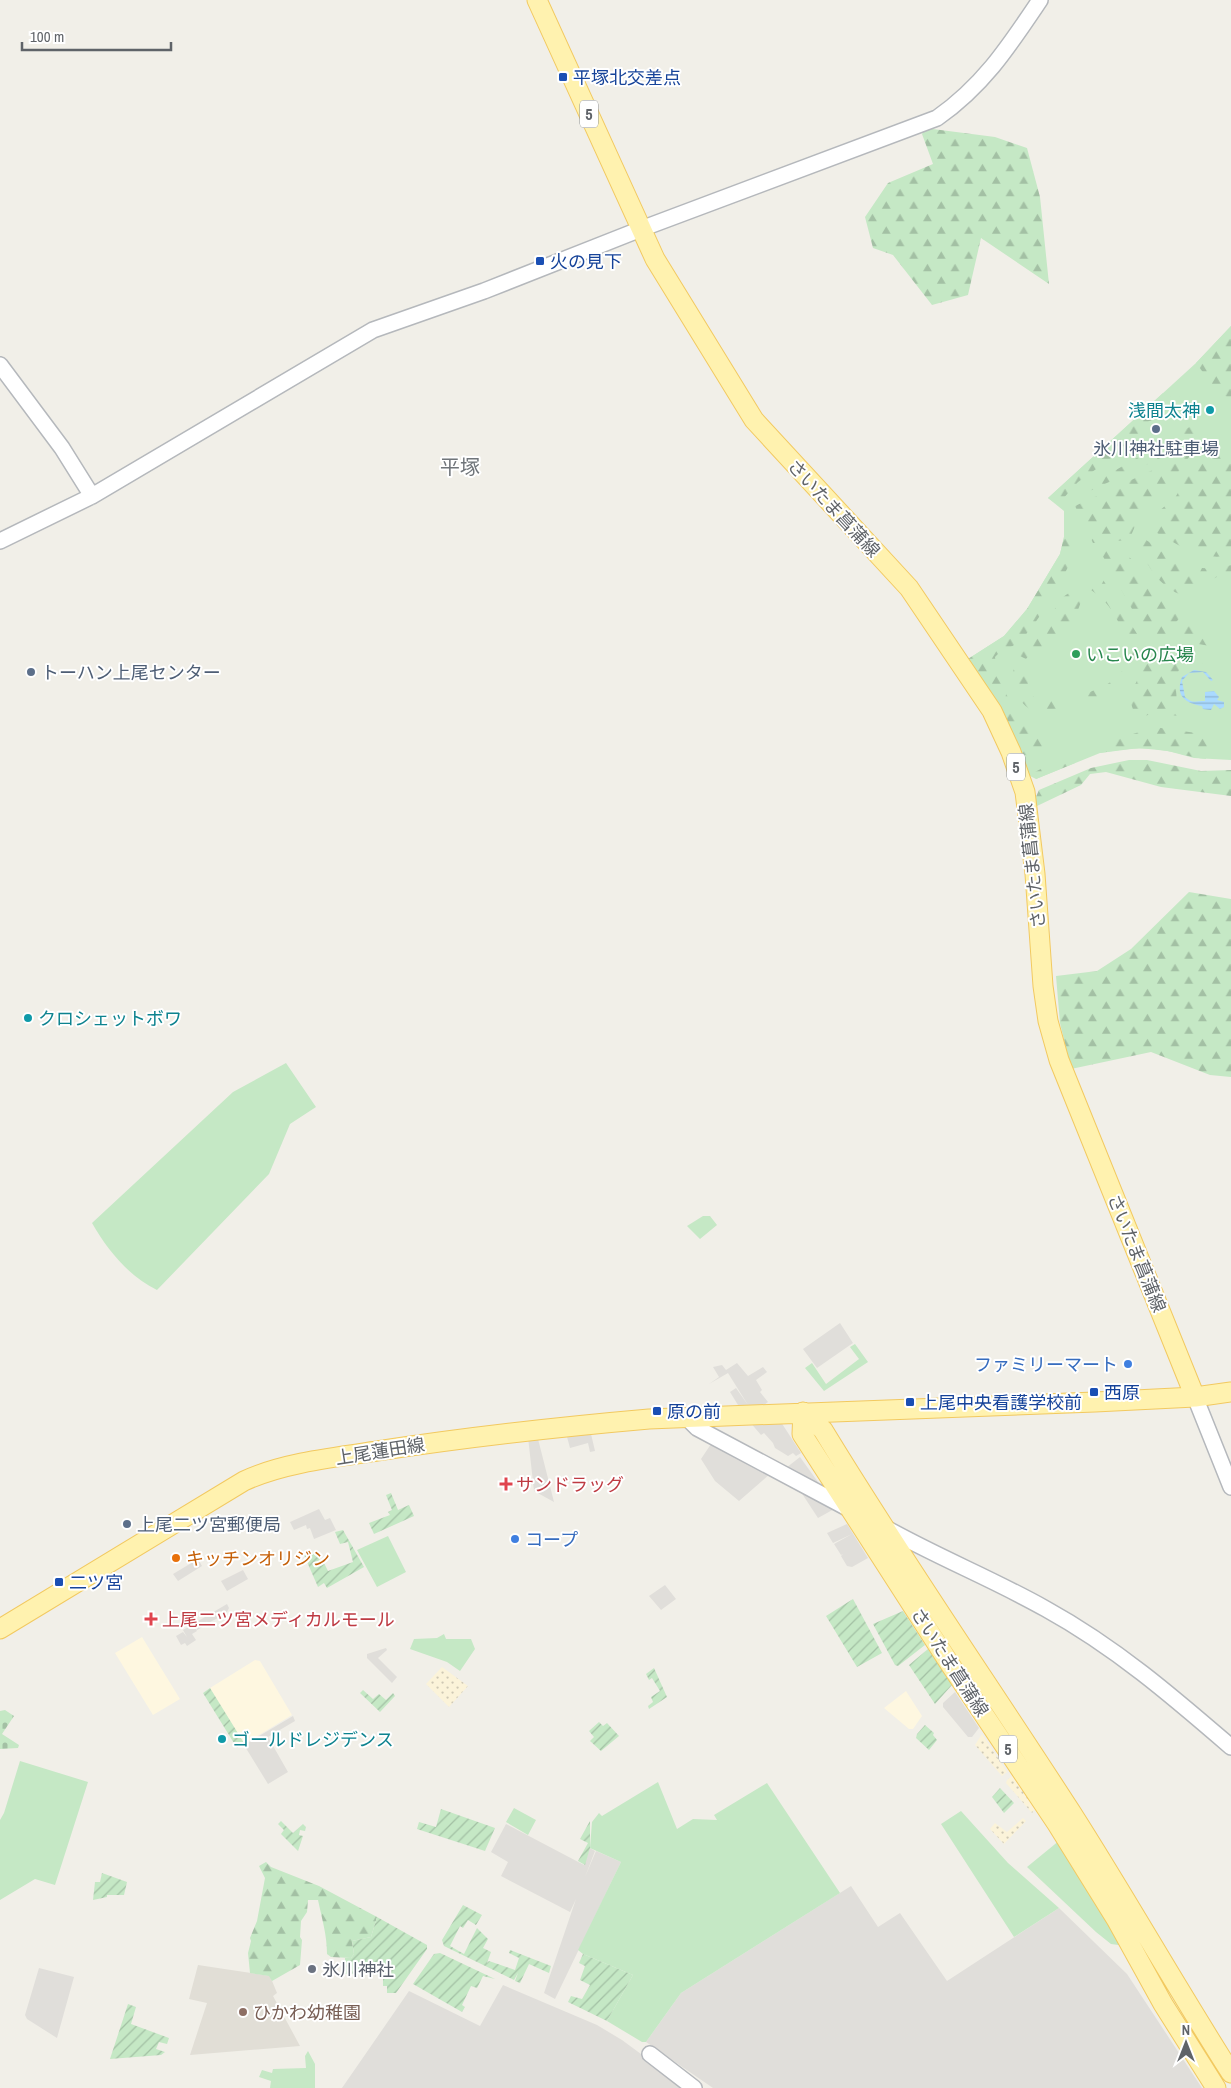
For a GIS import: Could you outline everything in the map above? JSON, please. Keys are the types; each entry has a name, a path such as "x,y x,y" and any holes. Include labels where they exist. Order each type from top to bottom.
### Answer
{"main road":[{"name":"さいたま菖蒲線","path":"537,0 641,228 669,283 754,420 908,588 992,711 1011,752 1025,792 1035,874 1043,986 1048,1021 1059,1060 1195,1397"},
{"path":"803,1412 1195,1397 1231,1392"},
{"name":"さいたま菖蒲線","path":"803,1412 802,1434 851,1510 998,1700 1106,1867 1231,2074"},
{"name":"さいたま菖蒲線","path":"803,1412 823,1430 883,1527 914,1592 1063,1832 1163,2004 1216,2088"},
{"name":"上尾蓮田線","path":"0,1629 244,1481 267,1472 357,1454 450,1440 585,1424 803,1412"}],"street":[{"path":"0,541 92,496 373,330 484,291 641,228 938,118 971,92 988,74 1040,0"},
{"path":"0,365 62,448 92,496"},
{"path":"1195,1397 1231,1487"},
{"path":"686,1417 697,1428 851,1510"},
{"path":"883,1527 1026,1598 1096,1639 1151,1678 1231,1747"},
{"path":"650,2054 694,2088"}],"shaded area":[{"path":"840,1323 853,1343 817,1368 803,1349"},
{"path":"737,1363 748,1376 763,1367 767,1372 756,1380 762,1390 760,1392 768,1402 760,1408 734,1408 738,1405 730,1392 736,1388 748,1405 728,1373 709,1384 719,1377 713,1367 722,1365 726,1370"},
{"path":"779,1419 801,1453 796,1456 793,1453 788,1456 775,1448 764,1433 761,1435 749,1421"},
{"path":"566,1433 591,1434 595,1451 590,1452 588,1443 570,1448"},
{"path":"537,1435 554,1502 534,1491 528,1437"},
{"path":"713,1441 771,1473 739,1501 715,1481 701,1459"},
{"path":"800,1457 823,1489 786,1468"},
{"path":"797,1486 836,1508 818,1518"},
{"path":"319,1509 325,1520 330,1518 336,1530 314,1539 310,1528 307,1529 306,1525 294,1530 290,1522"},
{"path":"847,1524 868,1558 852,1567 847,1566 841,1556 843,1554 841,1555 834,1544 852,1534 833,1543 827,1533"},
{"path":"198,1559 202,1566 178,1581 173,1574"},
{"path":"243,1570 248,1579 227,1591 221,1581"},
{"path":"665,1585 676,1599 661,1610 649,1596"},
{"path":"227,1604 229,1608 227,1612 223,1615 221,1611 216,1614 218,1618 208,1623 206,1620 208,1624 197,1630 194,1626 197,1631 192,1634 196,1640 187,1646 185,1643 181,1645 176,1636 183,1632 187,1637 183,1630"},
{"path":"142,1637 180,1699 153,1715 115,1653"},
{"path":"386,1648 387,1650 378,1658 397,1677 392,1683 367,1658 367,1654"},
{"path":"255,1660 260,1661 292,1715 244,1744 210,1688"},
{"path":"906,1691 922,1716 913,1729 909,1729 884,1708"},
{"path":"955,1692 979,1728 972,1737 968,1737 943,1707 943,1703"},
{"path":"293,1716 295,1721 268,1737 288,1772 268,1784 244,1745"},
{"path":"506,1824 584,1865 590,1848 595,1851 585,1877 596,1851 621,1862 555,1999 544,1993 576,1899 570,1912 501,1876 508,1862 491,1852"},
{"path":"851,1886 878,1927 900,1913 947,1981 1059,1908 1127,1974 1202,2088 713,2088 646,2042 681,1993"},
{"name":"ひかわ幼稚園","path":"198,1965 270,1976 277,1993 273,1996 300,2046 190,2055 207,2003 189,1999"},
{"path":"39,1968 74,1977 57,2038 27,2019 25,2015"},
{"path":"503,1985 597,2025 622,2040 687,2088 342,2088 409,1991 480,2026"}],"green space":[{"path":"925,128 995,137 1027,148 1040,197 1049,284 981,238 968,295 932,305 893,255 873,248 865,217 888,183 933,164 922,134"},
{"path":"1231,326 1231,760 1194,758 1168,751 1139,748 1100,753 1036,779 1028,775 968,659 1004,636 1027,609 1060,554 1064,537 1064,511 1048,498 1196,363"},
{"path":"1231,326 1231,398 1220,395 1196,363"},
{"path":"1163,393 1173,398 1196,394 1202,404 1194,411 1149,421 1127,447 1078,482 1061,501 1055,503 1048,498"},
{"path":"1198,422 1208,428 1206,437 1081,495 1092,484"},
{"path":"1224,437 1227,442 1189,457 1169,485 1139,517 1129,540 1093,543 1075,506"},
{"path":"1231,452 1231,555 1214,556 1206,554 1199,549 1187,550 1150,529 1154,515 1175,498 1187,476 1198,464"},
{"path":"1064,523 1081,543 1039,618 1018,643 995,657 996,664 1004,671 1006,693 1013,710 1034,724 1047,755 1033,761 1030,756 1020,754 968,659 1004,636 1027,609 1060,554 1064,537"},
{"path":"1143,538 1187,568 1195,586 1190,597 1172,590 1157,577 1145,560 1137,541"},
{"path":"1119,550 1133,561 1157,594 1170,605 1184,613 1170,629 1163,642 1143,626 1137,618 1100,551"},
{"path":"1231,565 1231,580 1218,576 1211,581 1200,572 1202,568 1218,569"},
{"path":"1100,575 1139,637 1139,652 1131,657 1124,634 1116,617 1106,603 1088,588 1083,579"},
{"path":"1071,592 1081,601 1068,627 1052,643 1035,651 1026,659 1020,656 1028,643 1046,626 1062,598"},
{"path":"1196,620 1199,624 1195,630 1195,635 1220,640 1223,645 1221,648 1176,640 1192,621"},
{"path":"1148,649 1169,653 1206,655 1207,663 1181,667 1175,677 1178,716 1156,713 1136,718 1127,692 1136,683"},
{"path":"1017,664 1026,665 1028,692 1038,700 1057,699 1066,706 1061,712 1036,712 1022,703 1015,690 1012,676"},
{"path":"1122,671 1124,677 1104,695 1085,702 1079,701 1079,697 1113,681"},
{"path":"1154,727 1210,735 1206,759 1159,749 1142,748 1100,753 1100,745"},
{"path":"1073,757 1075,763 1036,779 1035,772 1056,761"},
{"path":"1129,760 1147,760 1201,771 1231,770 1231,796 1161,787 1106,772 1090,774 1081,785 1037,806 1035,799 1039,790 1091,768"},
{"path":"1189,892 1231,899 1231,1077 1210,1075 1151,1052 1071,1069 1060,1023 1056,976 1097,971 1131,949"},
{"path":"286,1063 316,1107 290,1124 269,1174 157,1290 146,1284 119,1261 92,1223 233,1092"},
{"path":"703,1216 710,1216 717,1225 700,1239 687,1226"},
{"path":"855,1344 868,1362 824,1391 805,1368 812,1363 826,1384 859,1359 850,1347"},
{"path":"391,1493 398,1510 409,1505 414,1516 374,1534 369,1523 390,1515 388,1512 392,1510 386,1495"},
{"path":"343,1530 364,1567 327,1588 324,1583 318,1587 304,1555 316,1551 321,1563 324,1563 328,1571 353,1562 348,1542 340,1544 335,1532"},
{"path":"388,1536 406,1572 377,1587 357,1550"},
{"path":"853,1599 882,1653 857,1667 826,1616"},
{"path":"903,1611 925,1645 898,1666 895,1665 873,1624"},
{"path":"444,1634 446,1639 471,1639 475,1649 460,1671 447,1662 410,1649 414,1639 437,1638"},
{"path":"928,1649 952,1685 935,1704 909,1665"},
{"path":"654,1668 667,1697 649,1709 648,1706 653,1702 651,1697 660,1691 652,1678 649,1680 646,1674"},
{"path":"210,1688 244,1743 237,1748 203,1693"},
{"path":"363,1690 373,1699 379,1694 386,1700 393,1693 395,1696 380,1712 360,1693"},
{"path":"5,1710 14,1716 2,1734 19,1745 18,1748 0,1749 0,1711"},
{"path":"599,1722 603,1726 607,1723 619,1736 601,1751 590,1741 594,1737 589,1731"},
{"path":"925,1725 934,1733 933,1735 937,1740 929,1750 916,1738"},
{"path":"20,1761 88,1782 55,1885 35,1879 0,1900 0,1820 4,1813"},
{"path":"658,1782 677,1829 693,1819 717,1820 714,1815 767,1783 840,1893 681,1993 646,2042 642,2042 607,2021 633,1975 583,1954 578,1950 621,1862 590,1848 592,1822 599,1813 602,1816"},
{"path":"1000,1788 1014,1803 1004,1813 992,1797"},
{"path":"514,1808 536,1820 528,1835 506,1822"},
{"path":"441,1809 495,1828 485,1851 417,1829 419,1822 436,1827"},
{"path":"961,1811 1008,1863 1059,1908 1014,1937 941,1824"},
{"path":"281,1821 293,1833 303,1824 306,1827 305,1831 300,1830 299,1835 303,1836 298,1851 281,1834 284,1830 278,1824"},
{"path":"590,1821 590,1848 585,1865 578,1861 588,1843 580,1839"},
{"path":"1060,1840 1126,1946 1111,1944 1027,1867"},
{"path":"266,1862 271,1867 319,1886 377,1917 371,1937 352,1941 354,1954 351,1958 331,1957 327,1954 318,1900 308,1900 307,1912 301,1921 300,1965 272,1981 269,1976 250,1973 248,1953 250,1938 257,1921 265,1878 259,1866"},
{"path":"102,1873 127,1882 124,1895 107,1895 107,1897 93,1900 95,1882 100,1882"},
{"path":"463,1905 482,1915 476,1925 468,1920 463,1928 460,1926 450,1946 464,1954 477,1928 488,1939 483,1948 491,1952 487,1963 489,1961 515,1970 519,1958 509,1953 510,1950 551,1966 549,1973 529,1964 520,1983 515,1981 518,1973 514,1980 444,1946 442,1940"},
{"path":"377,1917 427,1945 427,1949 396,1993 387,1993 387,1986 383,1986 383,1975 345,1974 345,1958 351,1958 354,1954 352,1941 371,1937"},
{"path":"440,1953 495,1979 483,1976 477,1988 471,1986 462,2005 465,2007 462,2012 413,1984 434,1954"},
{"path":"583,1954 633,1975 607,2021 568,2002 571,1996 582,1999 590,1985 580,1980 585,1966 579,1963"},
{"path":"128,2004 136,2007 131,2024 169,2038 167,2044 159,2042 156,2049 165,2052 161,2055 110,2059"},
{"path":"308,2051 315,2064 315,2088 270,2088 271,2081 259,2077 262,2070 272,2073 273,2069 306,2068 305,2056"}],"sand":[{"path":"442,1667 468,1686 449,1707 426,1684"},
{"path":"982,1734 1007,1772 1002,1776 975,1745"},
{"path":"1017,1772 1038,1805 1032,1813 1006,1783"},
{"path":"1023,1818 1026,1821 1004,1844 990,1829 995,1823 1007,1832"}],"water":[{"path":"1194,670 1206,672 1213,680 1211,681 1203,672 1189,673 1182,681 1185,697 1192,701 1205,701 1205,692 1214,691 1219,697 1217,700 1224,702 1224,707 1220,709 1214,704 1211,710 1203,709 1202,706 1186,701 1183,698 1180,689 1182,677"}],"place":[{"name":"平塚北交差点","path":"563,77"},
{"name":"火の見下","path":"540,261"},
{"name":"浅間太神","path":"1210,410"},
{"name":"氷川神社駐車場","path":"1156,429"},
{"name":"いこいの広場","path":"1076,654"},
{"name":"トーハン上尾センター","path":"31,672"},
{"name":"クロシェットボワ","path":"28,1018"},
{"name":"ファミリーマート","path":"1128,1364"},
{"name":"西原","path":"1094,1392"},
{"name":"上尾中央看護学校前","path":"910,1402"},
{"name":"原の前","path":"657,1411"},
{"name":"サンドラッグ","path":"506,1484"},
{"name":"上尾二ツ宮郵便局","path":"127,1524"},
{"name":"コープ","path":"515,1539"},
{"name":"キッチンオリジン","path":"176,1558"},
{"name":"二ツ宮","path":"59,1582"},
{"name":"上尾二ツ宮メディカルモール","path":"151,1619"},
{"name":"ゴールドレジデンス","path":"222,1739"},
{"name":"氷川神社","path":"312,1969"},
{"name":"ひかわ幼稚園","path":"243,2012"}],"district":[{"name":"平塚","path":"460,466"}]}
